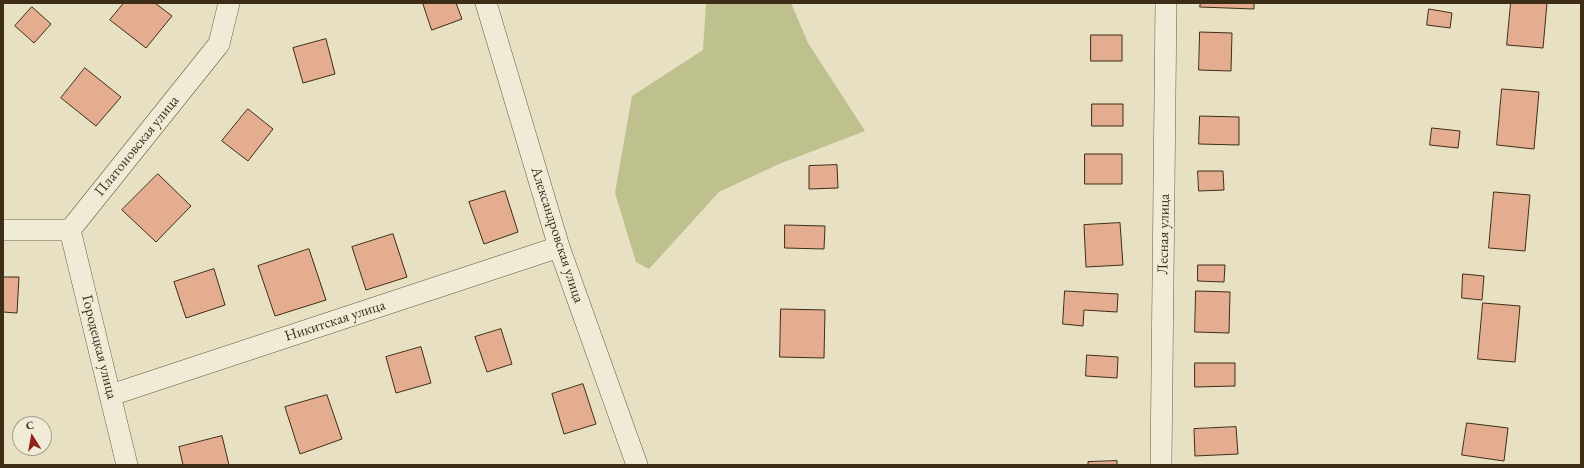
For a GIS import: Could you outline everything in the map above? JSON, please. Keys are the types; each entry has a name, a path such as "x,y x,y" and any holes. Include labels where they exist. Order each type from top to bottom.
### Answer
{"street":[{"name":"Платоновская улица","path":"70,230 219,44 230,3"},
{"name":"Александровская улица","path":"486,3 559,247 637,465"},
{"name":"Лесная улица","path":"1161,465 1166,3"},
{"path":"3,230 70,230"},
{"name":"Городецкая улица","path":"70,230 128,465"},
{"name":"Никитская улица","path":"111,395 559,247"}],"green space":[{"path":"706,3 791,3 808,43 865,131 779,164 719,192 649,269 636,262 615,193 632,96 703,50"}],"building":[{"path":"124,3 155,3 172,16 146,48 110,20"},
{"path":"423,3 456,3 462,19 432,30"},
{"path":"1201,3 1254,3 1254,9 1200,7"},
{"path":"1511,3 1547,3 1543,48 1507,45"},
{"path":"32,7 51,24 34,43 15,26"},
{"path":"1429,9 1452,13 1450,28 1427,25"},
{"path":"1200,32 1232,33 1231,71 1199,70"},
{"path":"1091,35 1122,35 1122,61 1091,61"},
{"path":"326,39 335,74 303,83 293,48"},
{"path":"85,68 121,97 96,126 61,98"},
{"path":"1502,89 1539,92 1534,149 1497,145"},
{"path":"1092,104 1123,104 1123,126 1092,126"},
{"path":"248,109 273,129 248,161 222,141"},
{"path":"1200,116 1239,117 1239,145 1199,144"},
{"path":"1432,128 1460,131 1458,148 1430,145"},
{"path":"1085,154 1122,154 1122,184 1085,184"},
{"path":"837,165 838,188 809,189 809,166"},
{"path":"1198,171 1223,171 1224,190 1199,191"},
{"path":"158,174 191,206 156,242 122,210"},
{"path":"505,191 518,232 484,244 469,202"},
{"path":"1494,192 1530,195 1525,251 1489,248"},
{"path":"1120,223 1123,265 1086,267 1084,225"},
{"path":"785,225 825,226 824,249 785,248"},
{"path":"393,234 407,277 366,290 352,247"},
{"path":"309,249 326,300 275,316 258,266"},
{"path":"1198,265 1225,265 1224,282 1198,281"},
{"path":"214,269 225,305 186,318 174,282"},
{"path":"1463,274 1484,276 1482,300 1462,298"},
{"path":"3,277 19,277 17,313 3,312"},
{"path":"1065,291 1118,294 1117,312 1084,310 1083,326 1063,324"},
{"path":"1196,291 1230,292 1229,333 1195,332"},
{"path":"1483,303 1520,306 1515,362 1478,359"},
{"path":"781,309 825,310 824,358 780,357"},
{"path":"501,329 512,364 487,372 475,337"},
{"path":"421,347 431,383 396,393 386,357"},
{"path":"1087,355 1118,357 1117,378 1086,376"},
{"path":"1195,363 1235,363 1235,386 1195,387"},
{"path":"583,384 596,424 564,434 552,394"},
{"path":"327,395 342,439 300,454 285,407"},
{"path":"1467,423 1508,428 1504,461 1462,455"},
{"path":"1236,427 1238,454 1195,456 1194,429"},
{"path":"222,436 229,465 183,465 179,447"},
{"path":"1117,461 1117,465 1088,465 1088,462"}]}
